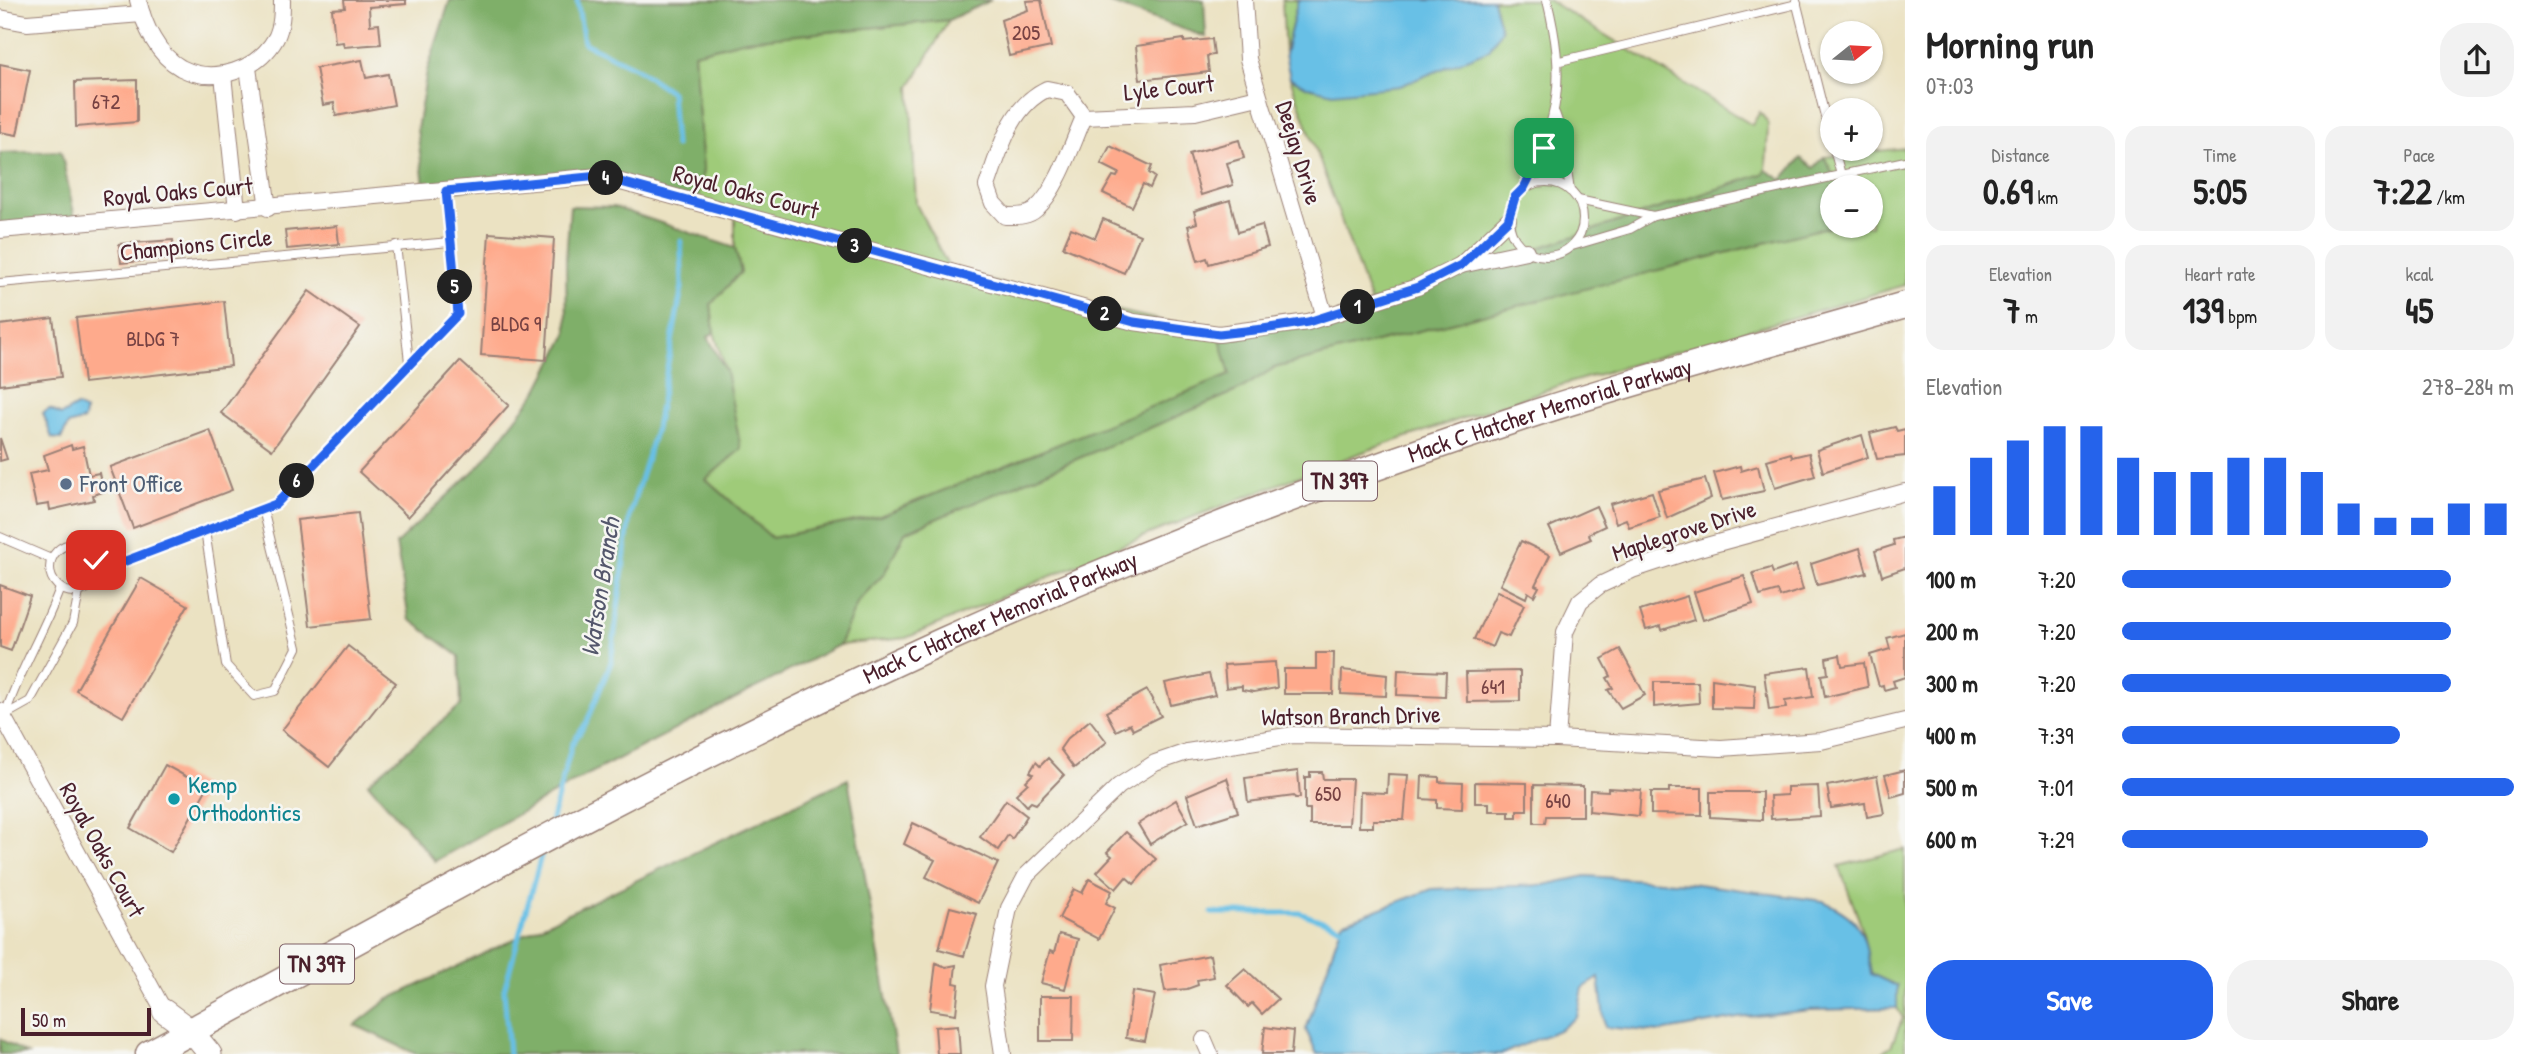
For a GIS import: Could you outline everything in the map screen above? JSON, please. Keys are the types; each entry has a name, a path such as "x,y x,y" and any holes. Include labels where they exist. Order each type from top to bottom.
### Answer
{"main road":[{"name":"Mack C Hatcher Memorial Parkway","path":"171,1045 650,783 944,641 1210,530 1526,416 1905,305"},
{"path":"164,1011 171,1045 210,1054"}],"street":[{"path":"0,18 27,23 140,7 156,45 180,68 201,74 223,75 248,68 275,40 280,26 282,0"},
{"name":"Deejay Drive","path":"1244,0 1248,59 1325,317"},
{"path":"248,68 268,208"},
{"path":"223,75 237,210"},
{"path":"1047,89 1067,93 1084,117 1057,178 1036,210 1022,215 1005,216 993,203 987,186 1004,139 1027,100 1047,89"},
{"name":"Lyle Court","path":"1084,117 1195,112 1258,97"},
{"name":"Royal Oaks Court","path":"0,230 268,208 599,176 1134,322 1219,334 1325,317 1418,287 1461,265 1526,251"},
{"name":"Royal Oaks Court","path":"1461,265 1508,220"},
{"name":"Maplegrove Drive","path":"1557,739 1565,632 1580,601 1600,585 1632,569 1699,548 1905,492"},
{"name":"Royal Oaks Court","path":"2,713 164,1011"},
{"name":"Watson Branch Drive","path":"1003,1054 993,986 1009,908 1026,876 1119,786 1156,763 1187,752 1293,734 1557,739 1721,748 1821,741 1905,721"}],"lane":[{"path":"1547,0 1560,61 1555,113 1544,148 1524,188 1515,197 1508,220 1511,232 1526,251 1550,256 1572,246 1630,229 1653,216 1820,180"},
{"path":"1560,61 1797,2 1821,98"},
{"path":"1555,113 1562,130 1570,191"},
{"path":"1837,161 1841,175 1905,161"},
{"path":"1524,188 1547,181 1570,191 1578,200 1583,224 1572,246"},
{"path":"98,566 123,562 276,504 409,362 458,314 446,191"},
{"path":"1578,200 1653,216"},
{"name":"Champions Circle","path":"0,283 450,242"},
{"path":"396,245 409,362"},
{"path":"205,531 226,665 254,696 275,691 297,648 263,509"},
{"path":"0,537 51,559"},
{"path":"2,713 30,701 73,623 79,592 95,579 98,566 89,549 77,544 59,549 51,559 50,575 60,588 79,592"},
{"path":"2,713 60,588"}],"green space":[{"path":"450,0 991,0 949,20 746,40 694,53 703,170 697,203 599,176 425,193 417,129 427,71"},
{"path":"1100,0 1204,0 1206,37"},
{"path":"1282,0 1298,0 1285,54"},
{"path":"1493,0 1548,0 1752,125 1760,112 1768,123 1766,170 1763,174 1371,303 1290,78 1308,87 1501,30"},
{"path":"949,20 910,87 916,204 951,272 1219,334 1231,375 880,516 772,538 706,479 726,371 714,332 711,304 741,272 735,248 735,213 697,203 703,170 694,53 746,40"},
{"path":"1905,148 1905,285 1558,386 1357,454 1149,534 906,638 839,645 858,601 884,574 905,532 1239,390 1274,368 1820,228 1820,238 1883,238 1883,175 1834,175 1826,161 1883,161 1883,150"},
{"path":"61,151 76,223 0,230 0,153"},
{"path":"1801,158 1814,168 1820,161 1826,161 1834,175 1820,175 1820,229 1274,368 1239,390 905,532 884,574 858,601 839,645 589,774 435,861 368,783 461,705 459,656 409,619 396,544 481,464 538,390 567,334 566,258 570,206 614,207 735,248 741,272 711,304 714,332 708,337 726,371 741,449 706,479 772,538 880,516 1230,375 1219,334 1309,324 1763,174 1766,170 1782,180"},
{"path":"848,779 896,1054 416,1054 355,1025 387,1000"},
{"path":"1905,849 1905,1054 1881,1054 1891,1046 1903,1018 1897,1008 1897,986 1871,974 1862,928 1839,866"},
{"path":"0,1039 27,1054 0,1054"}],"water":[{"path":"1298,0 1493,0 1501,30 1489,50 1400,86 1333,93 1308,87 1290,78 1285,54"},
{"path":"77,406 85,411 84,420 68,425 61,439 52,438 43,413 50,409 61,415"},
{"path":"1586,876 1690,883 1823,901 1847,915 1860,929 1871,974 1897,986 1897,1008 1810,1010 1738,1018 1660,1032 1605,1027 1599,978 1583,988 1577,1017 1561,1029 1502,1054 1317,1054 1306,1030 1342,923 1432,889 1544,885"}],"building":[{"path":"344,0 406,0 406,4 369,7 370,25 379,24 381,44 344,47 343,42 335,43 332,9 345,8"},
{"path":"1041,0 1051,47 1009,56 1001,20 1028,10 1026,1"},
{"path":"1184,39 1184,42 1212,39 1214,55 1207,56 1209,72 1140,80 1136,46"},
{"path":"362,60 366,78 388,74 394,105 336,116 334,103 323,105 316,68"},
{"path":"0,64 30,70 17,135 0,132"},
{"path":"137,80 137,122 76,127 75,82"},
{"path":"1239,140 1244,158 1227,163 1233,185 1201,195 1189,154"},
{"path":"1110,146 1152,166 1149,173 1155,177 1150,188 1143,184 1132,207 1103,193 1113,176 1117,177 1119,173 1101,164"},
{"path":"1230,200 1238,232 1262,225 1268,247 1209,264 1207,258 1198,261 1188,226 1197,223 1194,211"},
{"path":"1103,219 1140,235 1124,273 1063,247 1071,228 1095,238"},
{"path":"337,226 339,244 287,249 285,231"},
{"path":"489,233 554,238 546,360 481,355"},
{"path":"173,240 174,258 121,263 119,244"},
{"path":"309,291 360,327 272,450 221,413"},
{"path":"224,301 231,366 84,383 76,318"},
{"path":"53,318 61,377 0,385 0,325"},
{"path":"460,361 509,405 408,517 359,472"},
{"path":"1895,427 1897,431 1905,429 1905,456 1877,459 1870,433"},
{"path":"210,430 232,490 133,528 110,467"},
{"path":"1862,435 1868,457 1823,472 1817,450"},
{"path":"0,438 7,459 0,461"},
{"name":"Front Office","path":"71,445 72,449 83,446 89,475 99,473 103,492 93,495 94,500 50,510 49,504 36,506 29,474 48,470 44,455"},
{"path":"1791,453 1792,457 1809,453 1815,476 1775,488 1767,460"},
{"path":"1740,466 1741,471 1758,466 1764,491 1722,500 1714,473"},
{"path":"1705,479 1711,498 1667,518 1658,490"},
{"path":"1652,492 1660,517 1629,527 1626,519 1616,523 1610,504"},
{"path":"1596,506 1605,526 1588,534 1591,539 1561,552 1549,527"},
{"path":"358,513 371,619 310,626 297,520"},
{"path":"1905,537 1905,568 1882,576 1875,551 1894,545 1893,540"},
{"path":"1521,541 1550,555 1535,585 1539,587 1534,596 1528,592 1526,598 1500,585"},
{"path":"1860,548 1867,573 1817,585 1811,564"},
{"path":"1796,565 1803,590 1780,597 1778,591 1760,596 1753,573 1771,568 1773,573"},
{"path":"1744,576 1753,604 1703,620 1694,592"},
{"path":"141,578 188,605 123,717 76,690"},
{"path":"0,585 30,596 11,651 0,647"},
{"path":"1497,591 1524,605 1509,637 1498,633 1492,647 1474,639"},
{"path":"1687,596 1694,620 1662,630 1661,626 1646,630 1640,611"},
{"path":"1905,633 1905,677 1893,681 1895,687 1884,690 1883,685 1879,686 1870,655 1890,649 1887,638"},
{"path":"348,646 396,683 329,767 282,730"},
{"path":"1620,649 1645,695 1621,708 1608,690 1613,688 1607,678 1611,676 1602,659"},
{"path":"1316,653 1334,653 1333,694 1284,694 1284,669 1316,669"},
{"path":"1840,655 1842,666 1864,663 1868,687 1825,697 1821,675 1828,674 1826,658"},
{"path":"1275,662 1277,688 1254,692 1242,690 1242,686 1226,688 1224,665"},
{"path":"1809,667 1813,697 1785,701 1786,708 1769,710 1764,673"},
{"path":"1342,670 1387,675 1386,696 1341,694"},
{"path":"1398,670 1446,672 1445,697 1397,695"},
{"path":"1520,671 1520,701 1467,702 1466,672"},
{"path":"1209,674 1215,695 1171,705 1165,683"},
{"path":"1712,679 1755,685 1754,709 1712,708"},
{"path":"1654,682 1698,682 1699,703 1654,707"},
{"path":"1147,690 1161,716 1133,730 1130,724 1116,731 1106,712"},
{"path":"1090,720 1107,742 1074,768 1060,749 1067,739"},
{"path":"1048,758 1064,775 1036,804 1031,802 1027,806 1016,794 1028,783 1026,781 1033,774 1030,772 1036,762 1040,766"},
{"name":"Kemp Orthodontics","path":"165,765 207,788 171,852 130,828"},
{"path":"1905,770 1905,793 1891,797 1885,775"},
{"path":"1298,771 1300,798 1294,796 1248,802 1245,778"},
{"path":"1310,772 1322,772 1323,779 1352,779 1349,825 1310,825 1310,809 1305,809 1305,777 1310,777"},
{"path":"1388,774 1408,775 1404,820 1373,820 1373,827 1359,827 1360,792 1387,793"},
{"path":"1422,776 1439,777 1439,782 1463,783 1462,809 1437,808 1437,800 1421,799"},
{"path":"1877,776 1884,814 1867,817 1865,803 1831,808 1827,786"},
{"path":"1227,778 1238,812 1197,825 1187,795"},
{"path":"1475,782 1527,783 1527,810 1517,810 1517,817 1509,817 1509,811 1489,811 1489,803 1475,803"},
{"path":"1534,785 1583,786 1583,816 1546,816 1545,823 1534,823"},
{"path":"1818,786 1820,816 1771,819 1770,796 1787,795 1787,787"},
{"path":"1608,788 1641,790 1639,816 1589,811 1590,790 1608,791"},
{"path":"1669,788 1702,788 1702,815 1651,814 1651,792 1669,792"},
{"path":"1710,792 1762,792 1762,820 1710,817"},
{"path":"1006,800 1027,816 1012,839 1008,835 998,850 980,837"},
{"path":"1176,800 1188,821 1150,844 1138,824"},
{"path":"913,823 998,863 978,903 926,877 935,860 904,844"},
{"path":"1126,832 1156,859 1134,884 1126,877 1116,889 1097,872 1112,856 1107,852"},
{"path":"1089,879 1112,891 1106,903 1115,908 1099,939 1059,918 1074,889 1082,893"},
{"path":"950,907 977,914 964,956 939,949"},
{"path":"1059,934 1078,939 1065,989 1041,983 1050,951 1054,953"},
{"path":"1210,955 1214,977 1197,980 1198,985 1187,989 1165,991 1160,965"},
{"path":"936,963 946,967 956,965 954,983 959,984 956,1014 930,1010"},
{"path":"1245,969 1278,999 1262,1014 1252,1003 1248,1007 1227,985"},
{"path":"1132,991 1155,995 1145,1041 1126,1038"},
{"path":"1040,996 1074,996 1073,1041 1040,1041"},
{"path":"958,1025 960,1054 937,1054 935,1027"},
{"path":"1265,1027 1293,1031 1291,1054 1262,1054"}],"waterway":[{"name":"Watson Branch","path":"577,0 584,43 636,68 671,92 675,146"},
{"name":"Watson Branch","path":"550,826 572,744 587,722 611,662 630,514 656,428 682,287 681,241"},
{"name":"Watson Branch","path":"509,1054 504,990 543,849"},
{"path":"1212,913 1300,913 1340,927"}],"place":[{"name":"Front Office","path":"66,484"},
{"name":"Kemp Orthodontics","path":"174,799"}],"route":[{"path":"96,560 98,566 123,562 276,504 409,362 458,314 446,191 599,176 1134,322 1219,334 1308,322 1418,287 1461,265 1508,220 1515,197 1524,188 1544,148"}]}
